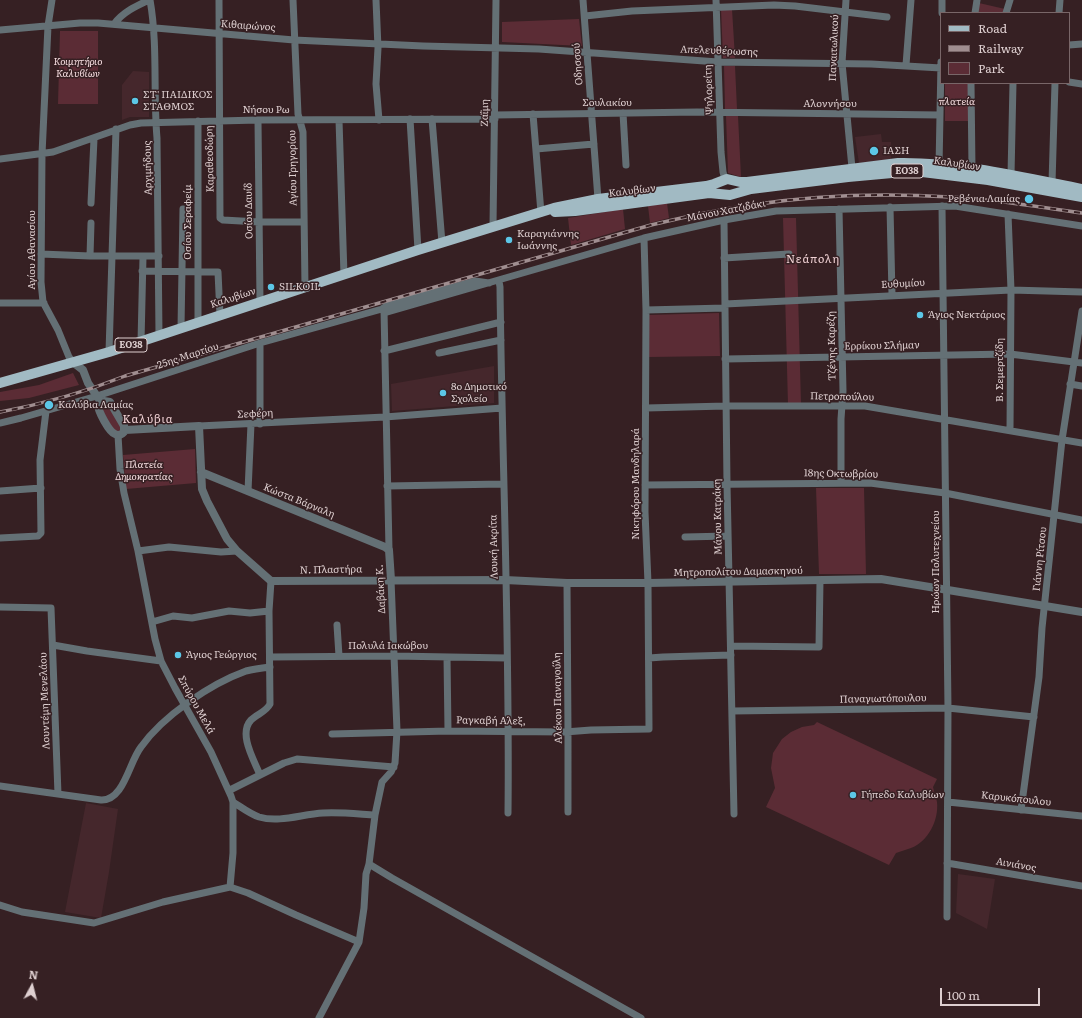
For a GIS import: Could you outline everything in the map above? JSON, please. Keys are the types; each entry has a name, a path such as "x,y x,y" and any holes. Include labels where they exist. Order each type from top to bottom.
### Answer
{"main road":[{"name":"Καλυβίων","path":"0,383 74,363 141,342 493,226 569,204 598,199 706,186 727,180 747,182 898,163 922,163 939,169 988,180 1082,197"},
{"name":"Καλυβίων","path":"541,213 575,211 709,193 729,194 751,189 872,174 939,169 972,169 1082,188"},
{"path":"727,180 721,184 720,188 723,193 729,194"}],"street":[{"name":"Αγίου Αθανασίου","path":"52,0 48,26 42,154 41,282 44,303 58,330 69,357 74,363"},
{"path":"114,24 127,11 150,0"},
{"name":"Αρχιμήδους","path":"150,0 154,28 157,138 159,336"},
{"name":"Καραθεοδώρη","path":"219,0 220,218 223,220 259,222"},
{"name":"Αγίου Γρηγορίου","path":"293,0 298,114 303,132 304,288"},
{"path":"376,0 376,79 379,120"},
{"name":"Ζαΐμη","path":"493,226 496,0"},
{"name":"Οδησσού","path":"583,0 598,199"},
{"name":"Παναιτωλικού","path":"846,0 842,63 852,168"},
{"path":"906,65 911,0"},
{"path":"942,0 942,12"},
{"path":"975,12 977,0"},
{"path":"1006,12 1010,0"},
{"path":"1059,12 1060,0"},
{"path":"584,16 716,3 782,2 887,17"},
{"name":"Ψηλορείτη","path":"716,3 722,167 727,180"},
{"name":"Κιθαιρώνος","path":"0,30 80,23 114,24 294,40 496,47"},
{"path":"1070,45 1082,44"},
{"name":"Απελευθέρωσης","path":"496,47 718,62 842,63 906,65 940,68"},
{"path":"1070,82 1082,84"},
{"path":"939,169 941,84"},
{"path":"971,84 972,169"},
{"path":"1011,175 1013,84"},
{"path":"1052,183 1055,84"},
{"path":"623,113 626,165"},
{"name":"Σουλακίου","path":"495,117 533,114 719,113"},
{"name":"Αλοννήσου","path":"719,113 940,115"},
{"path":"533,114 541,213"},
{"name":"Νήσου Ρω","path":"0,159 42,154 60,150 135,123 495,117"},
{"path":"410,119 418,250"},
{"path":"432,119 442,243"},
{"name":"Οσίου Δαυίδ","path":"258,120 260,302"},
{"path":"339,120 344,275"},
{"name":"Οσίου Σεραφείμ","path":"198,121 198,322"},
{"path":"109,352 116,129"},
{"path":"91,203 94,138"},
{"path":"536,149 594,144"},
{"name":"Ηρώων Πολυτεχνείου","path":"942,206 942,355 948,708 947,917"},
{"name":"Μάνου Χατζιδάκι","path":"383,311 499,281 644,238 724,220 776,211 955,206 1082,226"},
{"path":"890,207 892,295"},
{"path":"181,328 183,209"},
{"name":"Τζένης Καρέζη","path":"839,209 844,391 841,419 841,483"},
{"name":"Β. Σεμερτζίδη","path":"1008,214 1011,290 1010,430"},
{"name":"Μάνου Κατράκη","path":"724,220 727,484 734,814"},
{"path":"259,222 304,222"},
{"path":"90,256 91,223"},
{"name":"Νικηφόρου Μανδηλαρά","path":"644,238 646,310 645,485 648,583 649,729"},
{"path":"41,254 112,257 159,256"},
{"path":"724,258 789,254"},
{"path":"141,342 143,257"},
{"path":"142,271 217,271 219,273 220,315"},
{"name":"Λουκή Ακρίτα","path":"499,281 509,731 508,813"},
{"name":"Ευθυμίου","path":"646,310 942,292 1011,290 1082,292"},
{"path":"0,303 44,303"},
{"name":"25ης Μαρτίου","path":"0,423 99,399 260,343 383,311"},
{"name":"Δαβάκη Κ.","path":"383,311 389,550 397,732 394,767"},
{"name":"Γιάννη Ρίτσου","path":"1020,810 1039,677 1062,440 1070,384 1081,327 1082,311"},
{"path":"384,351 501,322"},
{"path":"439,353 501,340"},
{"path":"260,343 260,424"},
{"name":"Ερρίκου Σλήμαν","path":"725,358 1010,354 1082,363"},
{"path":"74,363 83,370 99,399 98,410 112,432 121,433 124,426 110,402 99,399"},
{"path":"1070,384 1082,386"},
{"name":"Πετροπούλου","path":"646,408 726,406 873,407 1082,443"},
{"name":"Σεφέρη","path":"121,433 199,426 385,417 502,408"},
{"path":"0,538 40,535 42,529 40,460 46,411"},
{"path":"248,491 251,424"},
{"path":"199,426 202,489 204,495 227,539 237,551 271,581 269,611 270,704 264,712 252,719 248,724 245,735 250,752 260,775"},
{"name":"Σπύρου Μελά","path":"121,433 120,469 123,487 161,661 230,790 233,802 233,853 230,887"},
{"name":"Κώστα Βάρναλη","path":"201,472 381,545 389,550"},
{"name":"18ης Οκτωβρίου","path":"645,485 874,483 945,493 1082,520"},
{"path":"387,486 503,484"},
{"path":"0,491 40,488"},
{"path":"685,537 728,536"},
{"path":"138,551 157,547 169,547 221,552 237,551"},
{"name":"Μητροπολίτου Δαμασκηνού","path":"391,580 505,580 567,583 648,583 881,579 1082,612"},
{"name":"Ν. Πλαστήρα","path":"271,581 391,580"},
{"path":"731,646 819,647 820,580"},
{"name":"Αλέκου Παναγούλη","path":"567,583 568,812"},
{"name":"Λουντέμη Μενελάου","path":"0,607 51,608 58,794"},
{"path":"152,622 173,616 192,618 229,611 250,613 269,611"},
{"path":"337,625 339,656"},
{"path":"53,645 161,661"},
{"path":"649,658 663,656 731,655"},
{"name":"Πολυλά Ιακώβου","path":"270,657 394,656 507,658"},
{"path":"447,657 448,731"},
{"path":"0,786 101,800 110,799 116,795 123,784 140,747 163,722 212,688 254,669 270,667"},
{"name":"Παναγιωτόπουλου","path":"732,711 948,708 1034,716"},
{"name":"Ραγκαβή Αλεξ,","path":"332,734 448,731 568,732 649,729"},
{"path":"230,790 291,760 298,759 394,767 382,782 375,815 369,864 366,874 364,908 359,942 319,1018"},
{"path":"233,802 259,817 290,818 322,813 375,815"},
{"name":"Καρυκόπουλου","path":"948,802 1082,816"},
{"name":"Αινιάνος","path":"948,863 1082,886"},
{"path":"369,864 641,1018"},
{"path":"0,905 22,912 94,923 163,902 230,887 248,893 359,942"}],"shaded area":[{"name":"ΣΤ' ΠΑΙΔΙΚΟΣ ΣΤΑΘΜΟΣ","path":"133,71 149,72 149,117 130,117 122,120 122,85"},
{"name":"ΙΑΣΗ","path":"881,134 882,142 891,142 891,160 859,163 855,137"},
{"name":"8ο Δημοτικό Σχολείο","path":"494,366 494,403 392,411 391,384"},
{"path":"86,803 118,809 101,918 65,912"},
{"path":"958,874 995,879 987,929 956,913"}],"green space":[{"path":"979,3 1005,9 1004,12 978,12"},
{"path":"721,9 732,9 735,58 723,58"},
{"path":"579,19 582,46 502,42 502,22"},
{"name":"Κοιμητήριο Καλυβίων","path":"60,31 98,31 98,104 58,104"},
{"path":"724,66 735,66 737,109 725,109"},
{"name":"πλατεία","path":"945,84 969,84 970,121 945,121"},
{"path":"726,116 738,116 741,177 728,173"},
{"path":"667,203 669,218 650,223 648,206"},
{"path":"623,209 625,229 571,245 568,218"},
{"path":"783,218 796,218 801,405 788,405"},
{"path":"719,313 720,356 649,357 648,315"},
{"path":"73,373 79,385 29,398 0,401 0,392 39,385"},
{"path":"107,402 122,430 114,432 100,405"},
{"name":"Πλατεία Δημοκρατίας","path":"195,449 196,483 126,489 123,455"},
{"path":"816,488 864,488 866,574 819,574"},
{"name":"Γήπεδο Καλυβίων","path":"817,722 937,779 933,787 937,802 937,809 931,830 923,841 917,845 896,853 889,865 766,807 775,788 771,768 773,753 782,739 791,732 802,727 814,725"}],"railway":[{"path":"0,412 64,397 125,376 651,225 713,211 800,199 900,195 983,200 1082,213"}],"place":[{"name":"ΣΤ' ΠΑΙΔΙΚΟΣ ΣΤΑΘΜΟΣ","path":"135,101"},
{"name":"ΙΑΣΗ","path":"874,151"},
{"name":"Ρεβένια Λαμίας","path":"1029,199"},
{"name":"Καραγιάννης Ιωάννης","path":"509,240"},
{"name":"SILKOIL","path":"271,287"},
{"name":"Άγιος Νεκτάριος","path":"920,315"},
{"name":"8ο Δημοτικό Σχολείο","path":"443,393"},
{"name":"Καλύβια Λαμίας","path":"49,405"},
{"name":"Ὰγιος Γεώργιος","path":"178,655"},
{"name":"Γήπεδο Καλυβίων","path":"853,795"}],"district":[{"name":"Νεάπολη","path":"813,260"},
{"name":"Καλύβια","path":"148,420"}]}
